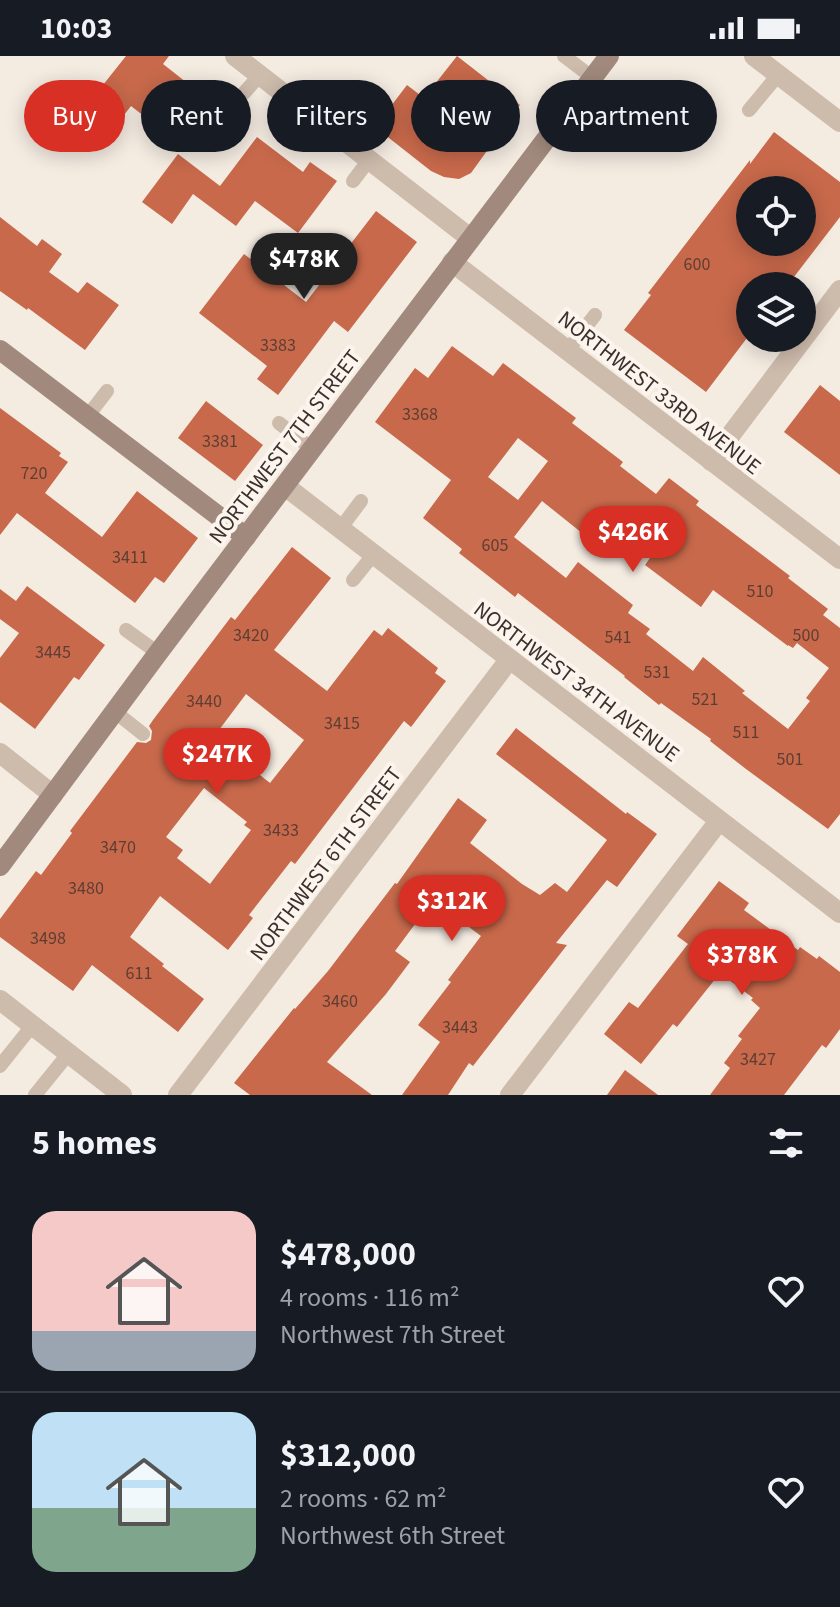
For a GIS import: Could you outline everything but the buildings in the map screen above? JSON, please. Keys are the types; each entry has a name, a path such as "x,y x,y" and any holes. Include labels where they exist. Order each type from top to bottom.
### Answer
{"main road":[{"name":"NORTHWEST 7TH STREET","path":"0,866 609,56"},
{"path":"0,350 246,537"}],"street":[{"path":"235,56 267,80"},
{"path":"754,56 840,122"},
{"path":"359,152 470,238"},
{"name":"NORTHWEST 33RD AVENUE","path":"452,262 840,559"},
{"path":"711,461 840,290"},
{"name":"NORTHWEST 34TH AVENUE","path":"285,486 840,913"},
{"name":"NORTHWEST 6TH STREET","path":"178,1095 509,660"},
{"path":"0,753 53,795"},
{"path":"510,1095 719,821"},
{"path":"0,1000 122,1095"}],"lane":[{"path":"564,56 593,78"},
{"path":"251,85 260,75"},
{"path":"749,110 778,75"},
{"path":"353,181 369,160"},
{"path":"568,350 595,315"},
{"path":"87,417 107,391"},
{"path":"279,423 312,449"},
{"path":"340,529 361,501"},
{"path":"353,580 373,555"},
{"path":"126,630 158,653"},
{"path":"114,711 143,734"},
{"path":"0,1066 32,1026"},
{"path":"35,1095 69,1053"}]}
